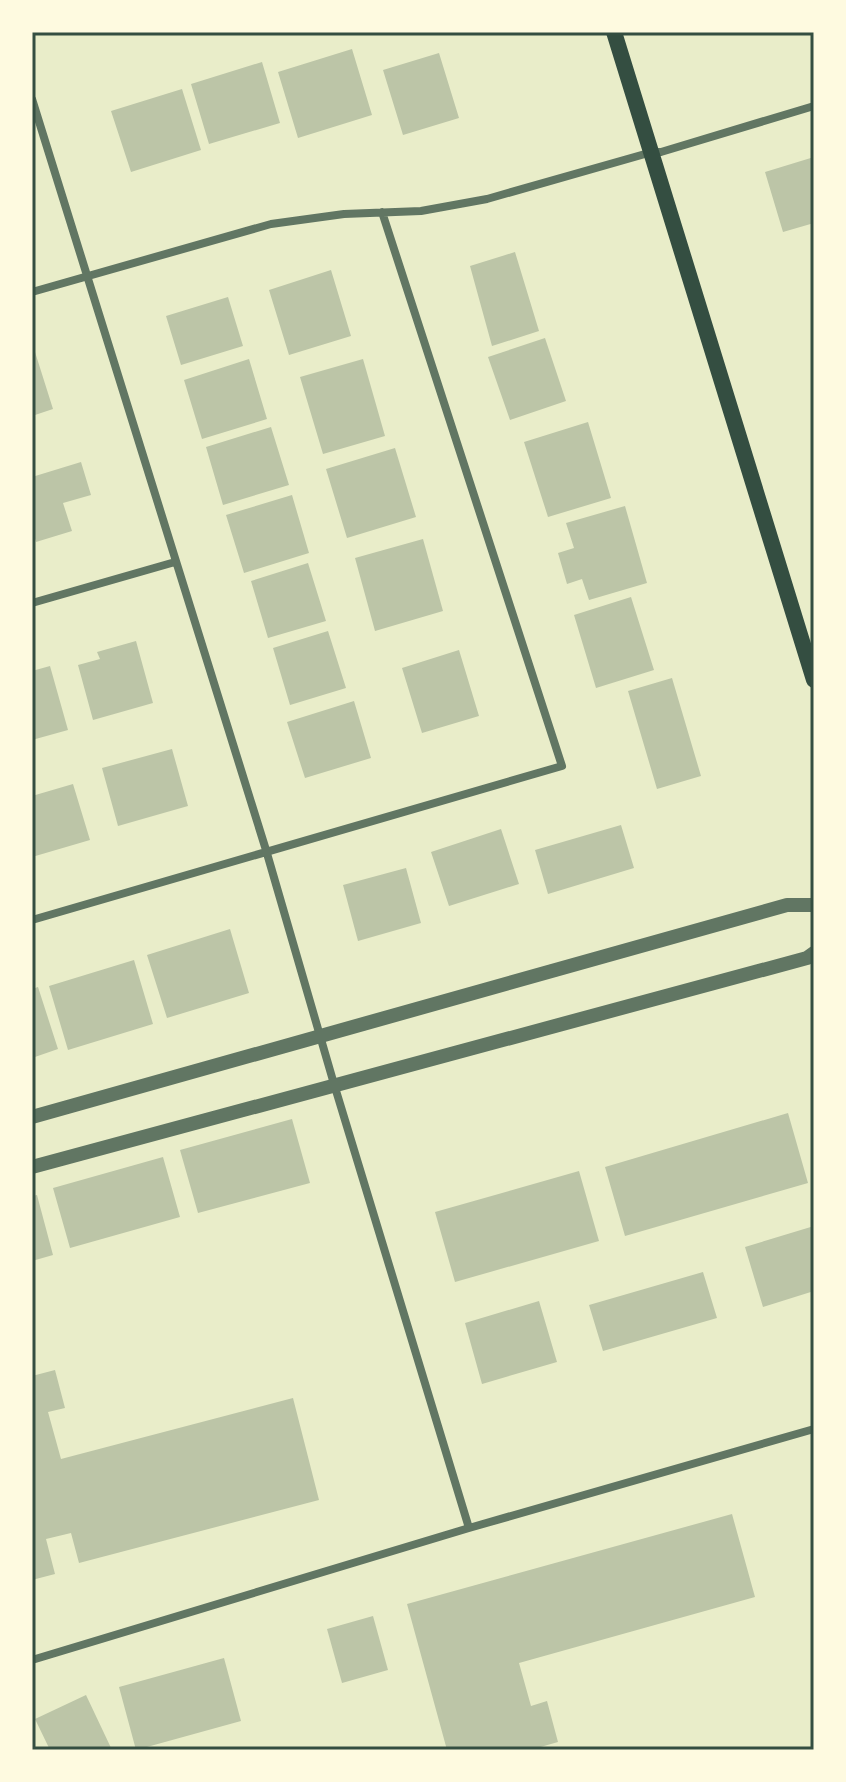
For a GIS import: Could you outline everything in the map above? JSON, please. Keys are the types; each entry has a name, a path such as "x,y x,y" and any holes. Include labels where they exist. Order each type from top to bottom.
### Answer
{"main road":[{"path":"614,32 814,680"}],"street":[{"path":"32,99 266,850 469,1528"},
{"path":"32,292 271,224 344,214 421,211 487,199 814,106"},
{"path":"32,920 562,766 382,212"},
{"path":"32,603 175,562"},
{"path":"32,1117 787,905 814,905"},
{"path":"32,1167 807,958 814,953"},
{"path":"32,1660 469,1528 814,1429"}],"building":[{"path":"352,49 372,115 298,138 278,72"},
{"path":"439,53 459,118 403,135 383,70"},
{"path":"262,62 280,123 209,144 191,84"},
{"path":"182,89 201,150 131,172 111,111"},
{"path":"814,157 814,223 783,232 765,172"},
{"path":"515,252 539,331 492,346 470,266"},
{"path":"331,270 351,336 289,355 269,290"},
{"path":"228,297 243,346 181,365 166,316"},
{"path":"545,338 566,401 510,420 488,357"},
{"path":"35,352 53,409 32,416 32,353"},
{"path":"249,359 267,419 202,439 184,380"},
{"path":"363,359 385,436 323,454 300,377"},
{"path":"588,422 611,498 548,517 524,442"},
{"path":"271,427 289,485 223,505 206,447"},
{"path":"395,448 416,517 347,538 326,469"},
{"path":"81,462 91,495 63,503 72,531 36,542 32,529 32,477"},
{"path":"292,495 309,553 244,573 226,515"},
{"path":"625,506 647,583 589,600 582,579 567,584 558,553 574,548 566,523"},
{"path":"423,539 443,611 375,631 355,558"},
{"path":"308,563 326,621 268,638 251,581"},
{"path":"631,597 654,670 596,688 574,615"},
{"path":"328,631 346,688 290,705 273,648"},
{"path":"136,641 153,703 93,720 78,665 100,659 97,652"},
{"path":"459,650 479,716 422,733 402,668"},
{"path":"50,666 68,730 32,740 32,671"},
{"path":"672,678 701,776 657,789 628,691"},
{"path":"354,701 371,758 305,778 287,722"},
{"path":"172,749 188,806 118,826 102,768"},
{"path":"73,784 90,840 32,857 32,796"},
{"path":"621,825 634,868 548,894 535,850"},
{"path":"501,829 519,884 449,906 431,852"},
{"path":"406,868 421,923 358,941 343,885"},
{"path":"230,929 249,993 167,1018 147,955"},
{"path":"134,960 153,1024 68,1050 49,986"},
{"path":"38,987 58,1049 32,1058 32,989"},
{"path":"788,1113 808,1183 625,1236 605,1167"},
{"path":"292,1119 310,1183 198,1213 180,1150"},
{"path":"163,1157 180,1217 70,1248 53,1188"},
{"path":"579,1171 599,1241 455,1282 435,1212"},
{"path":"37,1195 53,1255 32,1261 32,1196"},
{"path":"814,1226 814,1291 763,1307 745,1247"},
{"path":"703,1272 717,1318 603,1351 589,1305"},
{"path":"539,1301 557,1362 482,1384 465,1323"},
{"path":"55,1370 65,1408 48,1412 61,1459 293,1398 319,1500 79,1563 71,1533 46,1539 55,1574 32,1580 32,1376"},
{"path":"732,1514 755,1597 519,1663 531,1706 547,1701 558,1742 530,1750 447,1750 407,1604"},
{"path":"373,1616 388,1670 342,1683 327,1629"},
{"path":"224,1658 241,1721 136,1750 119,1687"},
{"path":"86,1695 112,1750 50,1750 35,1719"}]}
